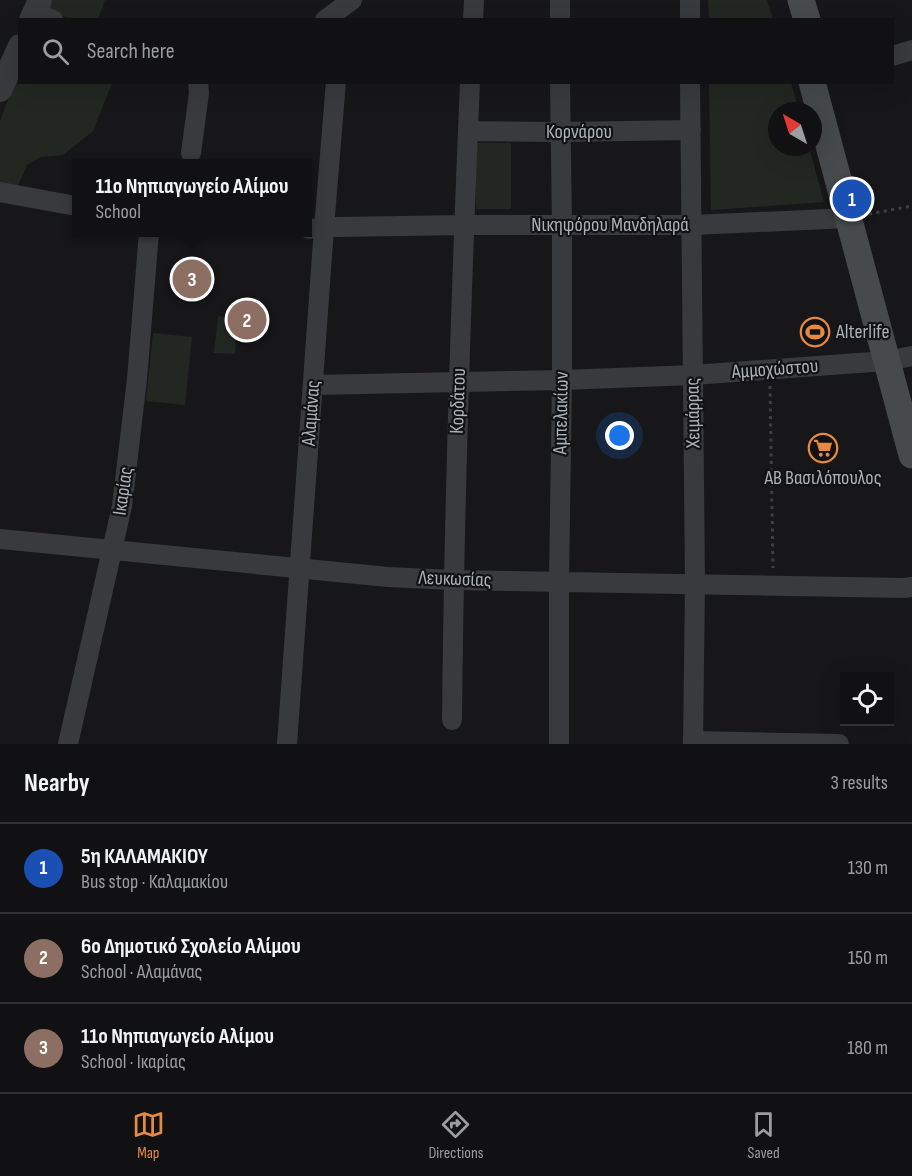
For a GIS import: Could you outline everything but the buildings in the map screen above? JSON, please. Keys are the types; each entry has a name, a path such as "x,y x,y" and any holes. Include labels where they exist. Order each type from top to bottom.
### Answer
{"main road":[{"path":"783,0 788,18"},
{"path":"801,0 806,18"},
{"path":"813,84 849,218 899,358 912,455"}],"street":[{"path":"328,18 351,0"},
{"path":"346,18 351,0"},
{"path":"473,18 474,0"},
{"path":"560,0 560,18"},
{"path":"690,0 690,18"},
{"path":"0,90 18,50"},
{"path":"894,55 912,50"},
{"path":"191,153 198,84"},
{"name":"Αλαμάνας","path":"287,744 313,385 316,229 336,84"},
{"name":"Κορδάτου","path":"452,720 458,382 471,84"},
{"name":"Αμπελακίων","path":"559,744 562,380 560,84"},
{"name":"Χειμάρρας","path":"690,84 693,225 694,743"},
{"name":"Κορνάρου","path":"468,131 691,130"},
{"path":"0,192 72,205"},
{"name":"Νικηφόρου Μανδηλαρά","path":"316,229 465,225 693,225 849,218"},
{"name":"Ικαρίας","path":"68,744 124,495 150,237"},
{"name":"Αμμοχώστου","path":"313,385 693,375 899,358"},
{"name":"Λευκωσίας","path":"0,539 388,577 905,588 912,586"},
{"path":"694,743 839,744"}],"path":[{"path":"849,218 912,206"},
{"path":"770,369 774,585"}],"shaded area":[{"path":"49,0 105,0 98,18 69,18 44,10"},
{"path":"708,0 767,0 773,18 709,18"},
{"path":"18,74 18,84 112,84 93,131 63,155 41,157 27,165 17,188 0,185 0,121"},
{"path":"709,84 791,84 796,102 768,102 768,156 811,156 824,202 711,210"},
{"path":"476,143 511,143 511,209 476,209"},
{"path":"218,316 238,318 235,354 214,353"},
{"path":"153,333 192,337 185,405 146,401"}],"place":[{"name":"5η ΚΑΛΑΜΑΚΙΟΥ","path":"852,199"},
{"name":"11ο Νηπιαγωγείο Αλίμου","path":"192,279"},
{"name":"6ο Δημοτικό Σχολείο Αλίμου","path":"247,320"},
{"name":"Alterlife","path":"815,332"},
{"name":"ΑΒ Βασιλόπουλος","path":"823,448"}]}
